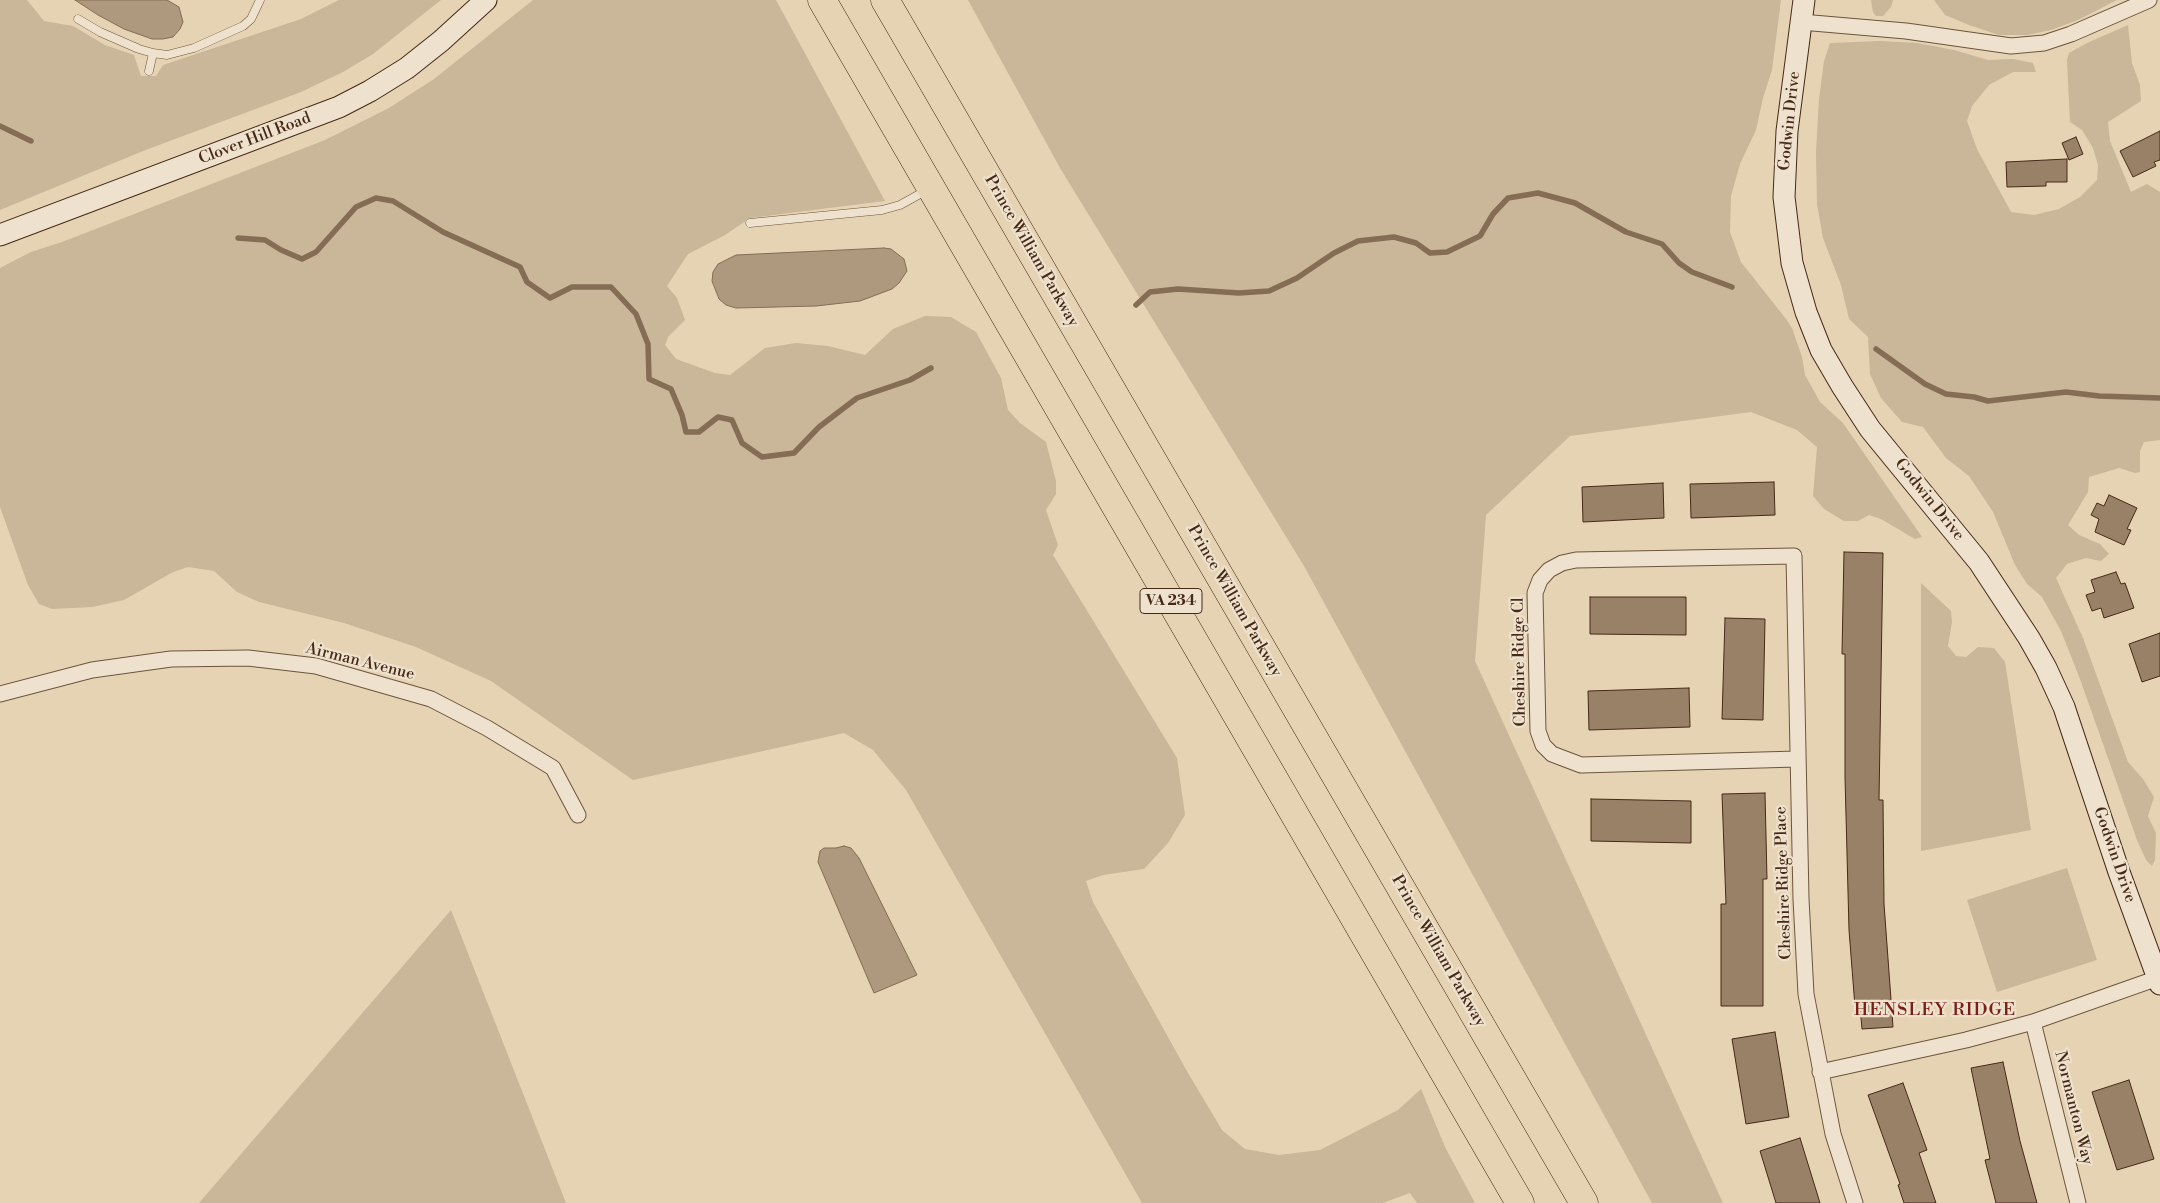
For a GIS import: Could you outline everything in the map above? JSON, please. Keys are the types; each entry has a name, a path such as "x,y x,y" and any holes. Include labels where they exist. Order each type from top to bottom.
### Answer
{"highway":[{"name":"VA 234","path":"822,0 1520,1203"},
{"name":"Prince William Parkway","path":"885,0 1584,1203"}],"street":[{"name":"Clover Hill Road","path":"0,235 339,107 370,91 407,68 441,41 486,0"},
{"name":"Godwin Drive","path":"1804,0 1787,130 1784,197 1792,263 1808,320 1821,350 1866,422 1979,562 2030,638 2046,668 2064,707 2116,863 2159,981"},
{"path":"1801,22 1906,31 2011,46 2044,43 2071,34 2149,0"},
{"name":"Cheshire Ridge Place","path":"1794,556 1800,899 1806,994 1833,1134 1855,1203"},
{"name":"Cheshire Ridge Cl","path":"1794,556 1576,560 1562,563 1548,570 1540,580 1535,594 1538,731 1543,745 1552,754 1581,765 1797,759"},
{"name":"Airman Avenue","path":"0,694 92,670 171,659 248,658 316,666 431,699 487,728 553,768 578,815"},
{"path":"1820,1072 1966,1040 2033,1022 2159,981"},
{"name":"Normanton Way","path":"2033,1022 2078,1203"}],"lane":[{"path":"78,19 100,32 153,53 167,55 222,37 247,23 255,12 260,0"},
{"path":"149,71 153,53"},
{"path":"750,223 882,210 900,205 931,188"}],"shaded area":[{"path":"0,0 27,0 44,21 73,26 105,45 134,55 141,76 156,76 163,65 301,19 339,0 441,0 373,54 343,72 301,92 143,151 0,210"},
{"path":"75,0 167,0 179,7 183,22 173,37 152,39 124,29"},
{"path":"533,0 776,0 885,201 750,218 725,235 688,254 667,286 677,298 685,320 668,337 665,345 676,359 715,373 730,375 765,348 796,343 828,346 865,355 893,329 925,316 951,317 976,332 1001,378 1008,410 1020,423 1046,442 1056,481 1056,494 1046,510 1058,545 1053,555 1177,758 1185,815 1168,843 1144,869 1103,875 1086,881 1093,902 1188,1073 1222,1130 1245,1149 1279,1155 1320,1150 1398,1110 1421,1089 1445,1147 1475,1203 1417,1203 1410,1193 1383,1203 1142,1203 906,790 873,750 844,733 633,780 491,681 416,647 344,623 259,602 237,592 214,571 188,567 173,572 124,600 92,607 52,609 39,604 28,585 0,507 0,268 31,252 62,242 325,140 389,108 434,79"},
{"path":"968,0 1781,0 1772,70 1756,130 1740,164 1731,196 1730,232 1741,262 1792,328 1802,357 1805,375 1820,402 1843,423 1922,537 1915,539 1881,519 1869,515 1858,521 1844,521 1824,509 1813,496 1817,447 1797,430 1751,412 1570,436 1486,515 1475,661 1723,1203 1652,1203 1304,566 1060,168"},
{"path":"1871,0 1893,0 1891,7 1883,16 1876,16 1873,12"},
{"path":"1934,0 2117,0 2078,20 2051,30 2027,35 1999,35 1945,15"},
{"path":"2128,25 2132,63 2140,85 2141,101 2108,122 2110,141 2131,192 2147,184 2160,192 2160,440 2144,442 2140,451 2140,472 2135,473 2119,468 2089,477 2088,492 2068,525 2079,535 2100,544 2109,554 2101,561 2086,558 2067,564 2056,578 2083,638 2128,762 2143,779 2154,797 2148,816 2156,833 2155,860 2152,866 2146,860 2137,840 2061,631 2042,597 2027,584 2015,565 1993,512 1969,476 1946,458 1923,427 1902,422 1881,398 1870,374 1868,337 1849,319 1841,285 1823,238 1817,204 1816,152 1819,99 1824,61 1830,43 1880,41 1917,43 1954,50 1988,60 2013,59 2033,63 2036,72 2013,72 1989,85 1972,106 1967,121 1977,149 2011,212 2034,215 2059,209 2080,197 2097,180 2098,165 2093,148 2082,130 2070,122 2067,60 2069,53"},
{"path":"891,249 904,259 907,271 899,283 892,289 860,301 816,306 736,308 726,305 719,299 712,281 713,272 718,264 736,255"},
{"path":"1921,583 1951,611 1952,622 1948,646 1956,656 1966,657 1978,647 1994,648 2005,662 2031,830 1921,851"},
{"path":"844,846 851,848 859,858 917,975 874,993 818,862 820,851 824,848"},
{"path":"2067,868 2097,960 1997,992 1967,900"},
{"path":"451,910 566,1203 199,1203"}],"building":[{"path":"2160,131 2160,160 2154,162 2156,166 2133,177 2120,151"},
{"path":"2076,137 2083,154 2069,160 2062,143"},
{"path":"2067,159 2067,182 2046,182 2046,186 2007,187 2006,162"},
{"path":"1774,482 1775,515 1691,518 1690,484"},
{"path":"1663,483 1664,518 1583,522 1582,487"},
{"path":"2109,495 2137,508 2127,529 2131,530 2124,545 2095,532 2099,519 2091,515 2097,503 2104,506"},
{"path":"1844,552 1883,553 1879,800 1883,800 1884,904 1893,1027 1862,1029 1860,1007 1855,1007 1849,930 1845,777 1845,654 1842,654"},
{"path":"2116,572 2121,584 2125,583 2134,608 2104,618 2101,608 2092,611 2086,595 2095,592 2091,580"},
{"path":"1590,597 1686,597 1686,635 1590,634"},
{"path":"1725,618 1765,619 1763,720 1722,719"},
{"path":"2160,633 2160,676 2142,682 2129,644"},
{"path":"1689,688 1690,727 1589,730 1588,691"},
{"path":"1765,793 1767,879 1763,879 1763,1006 1721,1006 1721,904 1726,904 1722,794"},
{"path":"1591,799 1691,801 1691,843 1591,841"},
{"path":"1775,1032 1789,1117 1746,1124 1732,1039"},
{"path":"2003,1062 2020,1141 2037,1203 1996,1203 1985,1160 1990,1159 1971,1068"},
{"path":"2129,1080 2154,1159 2117,1170 2092,1092"},
{"path":"1903,1083 1927,1150 1919,1153 1936,1203 1904,1203 1898,1185 1900,1184 1868,1095"},
{"path":"1800,1138 1820,1203 1776,1203 1760,1151"}],"waterway":[{"path":"0,126 31,141"},
{"path":"1136,305 1150,292 1178,289 1239,293 1269,291 1297,278 1334,253 1358,241 1394,237 1416,243 1430,253 1447,252 1480,236 1493,214 1508,198 1538,193 1575,203 1626,232 1662,244 1679,263 1692,272 1732,287"},
{"path":"238,238 265,240 281,250 302,259 316,252 356,207 376,198 393,201 443,232 520,267 527,282 550,298 572,287 611,287 636,314 648,344 649,379 671,389 682,415 686,432 699,432 718,417 732,420 742,443 762,457 794,453 819,427 857,398 910,380 931,368"},
{"path":"1876,349 1925,384 1946,394 1974,397 1988,401 2066,392 2099,396 2160,398"}],"district":[{"name":"HENSLEY RIDGE","path":"1935,1011"}]}
